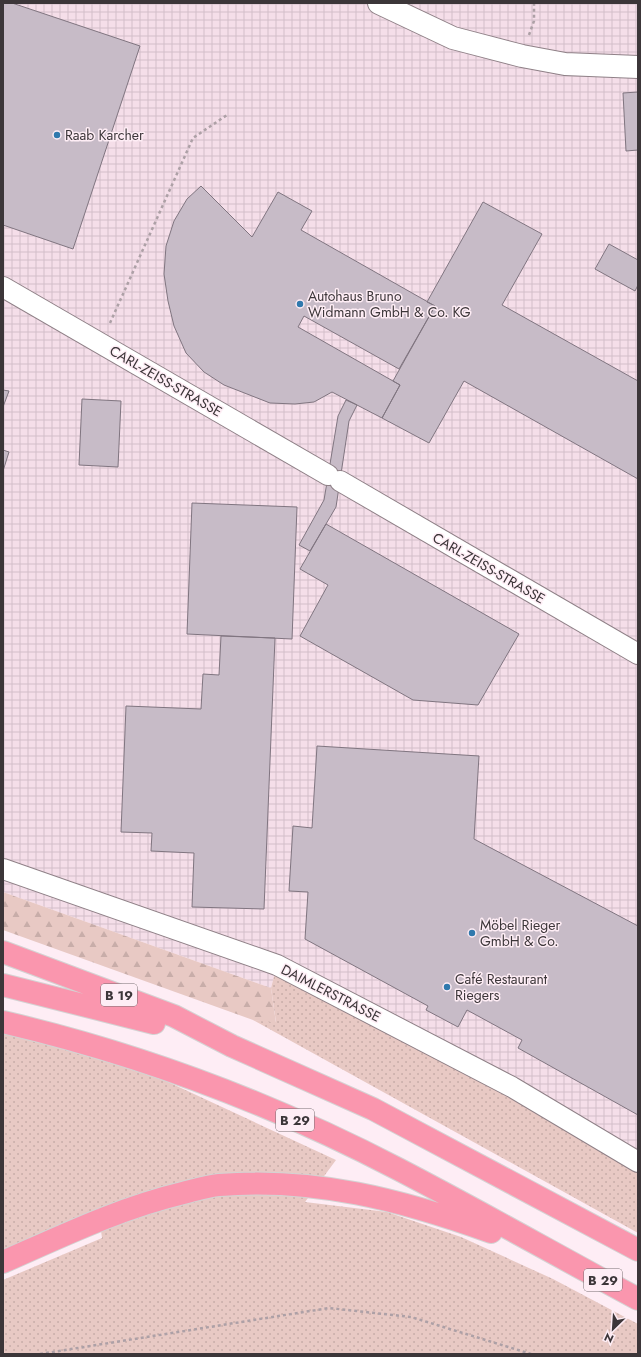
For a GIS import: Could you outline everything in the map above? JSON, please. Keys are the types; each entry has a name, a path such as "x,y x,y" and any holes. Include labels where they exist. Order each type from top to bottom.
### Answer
{"highway":[{"name":"B 19","path":"3,952 174,1016 232,1046"},
{"path":"3,985 132,1016 232,1046 373,1109 638,1250"},
{"name":"B 29","path":"3,1022 66,1037 152,1063 226,1090 397,1168 638,1299"},
{"name":"B 29","path":"3,1262 108,1215 169,1196 218,1185 294,1184 364,1194 433,1211 568,1262"}],"street":[{"path":"379,3 453,38 522,56 565,64 638,67"},
{"name":"CARL-ZEISS-STRASSE","path":"3,287 638,654"},
{"name":"DAIMLERSTRASSE","path":"3,869 277,965 512,1087 638,1162"}],"path":[{"path":"522,56 534,21 534,3"},
{"path":"100,344 193,138 227,115"},
{"path":"40,1354 329,1308 411,1317 531,1354"}],"shaded area":[{"path":"3,3 638,3 638,1162 277,965 271,988 3,892"}],"green space":[{"path":"3,892 271,988 276,1023 253,1020 3,930"},
{"path":"277,965 638,1162 638,1233 253,1020 276,1022 271,988"},
{"path":"3,1032 153,1075 336,1160 305,1202 387,1212 461,1237 553,1279 638,1324 638,1354 3,1354 3,1280 102,1238 98,1209 3,1250"}],"building":[{"name":"Raab Karcher","path":"3,3 12,3 140,46 73,249 3,225"},
{"path":"638,92 638,150 626,151 623,93"},
{"name":"Autohaus Bruno Widmann GmbH & Co. KG","path":"201,186 252,237 278,192 312,211 301,230 435,306 399,369 304,316 298,327 400,385 382,418 332,392 314,402 295,404 270,403 224,385 204,372 186,353 174,326 168,301 164,274 166,246 174,221 187,199"},
{"path":"483,202 542,234 502,305 638,381 638,479 464,381 429,443 382,418 400,385 393,381 435,306 427,302"},
{"path":"609,244 638,260 638,285 635,291 595,269"},
{"path":"3,390 9,391 3,407"},
{"path":"82,399 121,401 118,467 79,465"},
{"path":"346,400 357,405 349,421 336,507 310,551 299,545 324,500 338,416"},
{"path":"3,450 9,452 3,471"},
{"path":"192,503 297,507 292,639 187,634"},
{"path":"326,524 519,634 478,705 413,700 300,636 328,585 300,569"},
{"path":"221,636 275,638 264,909 192,907 194,853 151,851 152,833 121,832 126,706 201,709 203,674 219,675"},
{"name":"Möbel Rieger GmbH & Co.","path":"317,746 479,756 474,839 638,926 638,1115 518,1048 522,1040 467,1010 458,1027 426,1010 428,1006 305,939 308,892 289,891 293,826 312,828"}],"place":[{"name":"Raab Karcher","path":"57,135"},
{"name":"Autohaus Bruno Widmann GmbH & Co. KG","path":"300,304"},
{"name":"Möbel Rieger GmbH & Co.","path":"472,933"},
{"name":"Café Restaurant Riegers","path":"447,987"}]}
